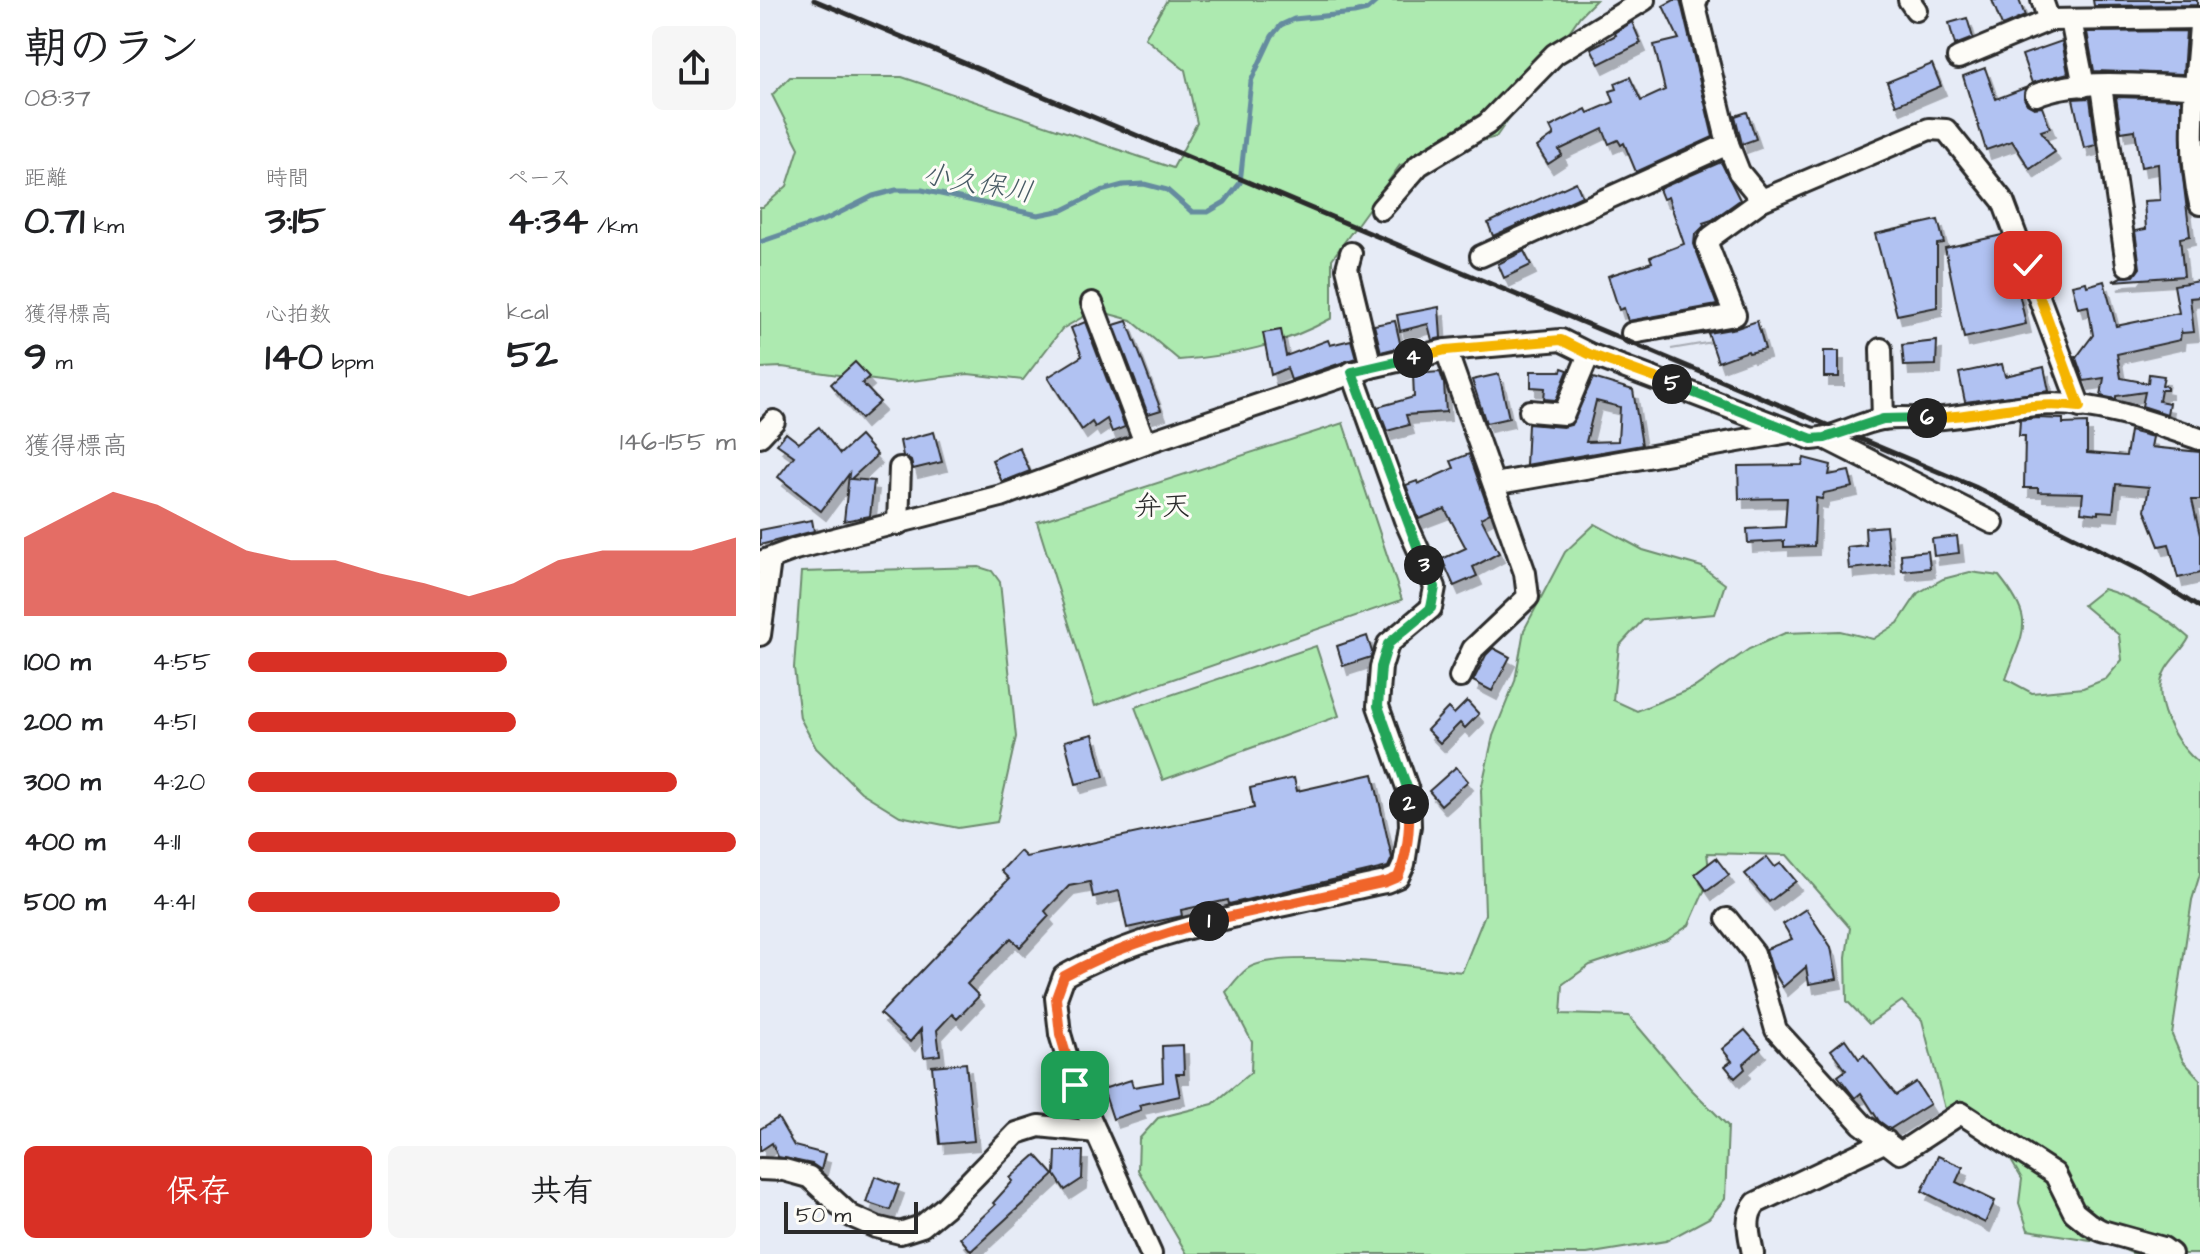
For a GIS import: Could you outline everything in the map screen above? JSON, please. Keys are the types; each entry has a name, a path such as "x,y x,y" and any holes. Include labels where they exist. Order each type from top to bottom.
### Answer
{"street":[{"path":"1381,209 1419,165 1487,124 1555,54 1644,0"},
{"path":"2042,0 2049,20"},
{"path":"1695,1 1728,144 1739,172 1762,200"},
{"path":"1958,58 2049,20 2200,18"},
{"path":"2071,20 2092,86 2127,265"},
{"path":"2200,25 2192,135 2195,184 2200,204"},
{"path":"2036,95 2060,88 2092,86 2196,87"},
{"path":"1632,333 1735,315 1707,244 1711,237 1762,200 1929,129 1946,130 2003,201 2080,407"},
{"path":"1481,256 1728,144"},
{"path":"1151,1254 1075,1085 1060,1034 1056,998 1064,976 1157,936 1227,916 1386,882 1398,877 1404,864 1410,826 1409,793 1378,706 1381,667 1388,644 1431,608 1435,587 1405,520 1362,370 1347,268 1351,253"},
{"path":"1092,303 1145,443"},
{"path":"760,635 765,561 795,549 1001,496 1145,443 1362,370 1446,350 1561,340 1589,354 1812,439 1825,438 1883,419 1942,418 2003,408 2055,404 2149,422 2200,439"},
{"path":"1881,349 1883,419"},
{"path":"1446,350 1525,573 1528,597 1473,649 1460,677"},
{"path":"1530,411 1564,414 1589,354"},
{"path":"1494,484 1792,431"},
{"path":"1825,438 1993,523"},
{"path":"898,524 900,468"},
{"path":"1727,919 1754,953 1776,1030 1862,1124 1900,1153 1961,1113 2055,1174 2074,1212 2089,1224 2102,1231 2163,1248 2171,1254"},
{"path":"760,1169 784,1170 809,1177 851,1216 900,1233 922,1226 945,1207 1017,1133 1039,1126 1096,1132"},
{"path":"1753,1254 1748,1222 1750,1210 1756,1203 1886,1141"}],"green space":[{"path":"1167,0 1596,0 1580,16 1496,137 1400,165 1332,259 1332,318 1314,327 1258,348 1179,360 1131,320 1095,310 1062,329 1023,380 968,374 895,383 782,367 760,368 760,207 787,186 799,148 772,95 790,77 902,77 1173,168 1197,123 1185,70 1145,38"},
{"path":"1343,423 1402,600 1095,706 1037,522"},
{"path":"1595,524 1643,550 1702,567 1725,584 1715,614 1643,620 1619,646 1613,700 1637,711 1695,687 1749,649 1785,633 1840,631 1873,639 1898,623 1918,593 1943,579 1970,572 1999,576 2018,604 2023,626 2006,679 2032,693 2083,688 2106,679 2122,660 2119,635 2083,605 2103,589 2149,608 2189,638 2166,669 2161,693 2167,720 2174,733 2200,764 2200,874 2192,900 2172,1035 2183,1061 2200,1079 2200,1254 2134,1254 2109,1243 2028,1230 2019,1203 2022,1179 2009,1157 1987,1135 1962,1126 1945,1109 1922,1020 1902,1001 1869,1024 1847,1001 1846,957 1850,928 1787,855 1707,853 1710,878 1689,925 1667,940 1590,965 1563,984 1561,1014 1629,1016 1690,1088 1728,1126 1725,1199 1709,1218 1666,1241 1587,1254 1187,1254 1138,1170 1139,1139 1158,1118 1213,1104 1251,1072 1252,1042 1226,992 1241,974 1263,963 1287,959 1350,960 1462,972 1485,914 1481,790 1493,736 1515,681 1524,630 1565,552"},
{"path":"979,567 992,571 1000,582 1016,737 997,822 958,828 900,816 861,792 816,748 800,718 794,668 801,572"},
{"path":"1316,646 1339,716 1163,780 1135,707"}],"building":[{"path":"1674,0 1681,3 1713,137 1636,172 1624,143 1621,145 1618,140 1609,144 1603,129 1559,150 1562,155 1548,164 1537,147 1554,135 1550,127 1586,109 1588,113 1614,102 1610,91 1617,89 1615,83 1630,77 1641,101 1665,90 1654,45 1679,39 1663,6"},
{"path":"1992,0 2019,0 2025,16 2002,26"},
{"path":"2093,0 2197,0 2197,5 2094,6"},
{"path":"1967,18 1973,38 1955,45 1949,23"},
{"path":"1632,22 1641,43 1599,64 1591,48 1616,35"},
{"path":"2186,31 2183,74 2094,71 2087,32"},
{"path":"2062,41 2068,73 2032,83 2022,55"},
{"path":"1932,64 1941,86 1896,105 1887,82"},
{"path":"1985,68 1996,99 2025,88 2027,104 2034,108 2042,107 2050,128 2041,131 2055,152 2030,169 2012,141 1986,150 1963,76"},
{"path":"2116,97 2181,99 2181,161 2190,236 2180,238 2184,276 2113,281 2134,276 2140,268 2135,231 2146,229 2144,201 2160,200 2158,164 2141,167 2135,130 2121,132"},
{"path":"2090,98 2096,145 2084,148 2073,99"},
{"path":"1747,112 1756,139 1742,144 1735,116"},
{"path":"1721,162 1740,200 1703,223 1704,226 1695,235 1694,244 1717,305 1628,321 1624,308 1619,310 1608,276 1652,262 1650,257 1684,244 1668,197 1663,199 1659,189"},
{"path":"1576,182 1582,196 1493,236 1488,223"},
{"path":"1938,220 1944,243 1937,244 1937,307 1897,315 1875,234"},
{"path":"2002,235 2013,266 2026,324 1964,338 1945,248"},
{"path":"1524,251 1531,265 1504,278 1498,264"},
{"path":"2104,281 2116,326 2179,313 2174,285 2200,281 2200,297 2190,298 2194,332 2181,331 2180,340 2117,354 2121,378 2148,383 2149,374 2164,376 2162,385 2167,386 2167,390 2161,390 2159,401 2169,403 2167,414 2142,406 2145,392 2116,396 2116,399 2101,396 2104,378 2084,381 2076,358 2093,335 2088,306 2078,308 2072,285 2086,282 2087,286"},
{"path":"1439,307 1441,338 1432,340 1428,324 1400,331 1397,315"},
{"path":"1127,321 1161,410 1148,414 1114,325"},
{"path":"1395,321 1401,347 1381,352 1374,325"},
{"path":"1757,321 1765,349 1748,351 1718,362 1708,333 1666,340 1737,328"},
{"path":"1085,322 1125,427 1112,432 1107,419 1095,427 1092,422 1082,430 1048,377 1082,356 1071,328"},
{"path":"1281,330 1286,356 1328,340 1330,345 1351,340 1356,358 1291,380 1287,368 1271,375 1263,333"},
{"path":"1937,341 1936,365 1904,366 1902,345"},
{"path":"1824,351 1839,351 1839,377 1824,377"},
{"path":"855,362 869,377 862,383 880,402 861,419 831,384"},
{"path":"2002,364 2005,376 2044,367 2049,391 1965,402 1959,373"},
{"path":"1562,368 1568,370 1556,400 1544,399 1545,388 1531,387 1531,371 1561,371"},
{"path":"1440,372 1446,412 1406,415 1409,425 1387,431 1378,407 1414,397 1413,374"},
{"path":"1499,374 1509,418 1486,423 1472,380"},
{"path":"1593,378 1633,390 1642,445 1526,465 1528,424 1571,425","holes":["1596,401 1620,407 1618,441 1586,442"]},
{"path":"2063,419 2063,424 2087,423 2087,453 2126,456 2130,431 2153,437 2151,447 2200,452 2200,500 2192,500 2200,535 2200,573 2178,578 2169,544 2159,546 2145,510 2149,487 2116,484 2113,512 2098,511 2098,514 2081,512 2083,493 2038,492 2038,488 2024,488 2025,436 2019,436 2020,420"},
{"path":"819,427 840,454 860,436 877,455 851,479 874,481 870,516 844,521 849,474 821,511 778,477 794,456 777,444 786,433 799,443"},
{"path":"934,432 942,462 913,469 911,461 903,456 900,441"},
{"path":"1019,447 1030,471 1002,482 992,460"},
{"path":"1469,454 1490,513 1481,518 1499,553 1473,567 1477,576 1454,586 1442,559 1466,548 1445,509 1419,519 1406,485 1417,481 1418,484 1454,468 1451,461"},
{"path":"1804,458 1831,465 1829,475 1849,471 1853,487 1824,493 1822,499 1816,498 1814,546 1784,547 1784,541 1748,543 1747,529 1785,527 1787,498 1739,499 1738,466 1802,465"},
{"path":"812,520 814,531 760,545 760,530"},
{"path":"1886,526 1890,565 1849,569 1847,547 1866,545 1865,528"},
{"path":"1957,536 1959,553 1934,556 1932,539"},
{"path":"1928,551 1930,568 1902,571 1901,554"},
{"path":"1367,636 1371,657 1343,666 1337,646"},
{"path":"1493,648 1510,657 1492,691 1473,681"},
{"path":"1467,701 1479,714 1465,728 1460,723 1440,743 1427,730 1448,708 1454,714"},
{"path":"1093,734 1104,777 1076,784 1065,741"},
{"path":"1456,767 1468,781 1441,805 1429,791"},
{"path":"1373,774 1392,858 1388,867 1229,904 1228,900 1181,910 1182,916 1127,928 1119,891 1093,897 1090,882 1069,886 1045,911 1049,916 1020,947 1011,938 967,984 979,996 957,1019 952,1014 937,1030 940,1055 924,1057 921,1029 910,1042 880,1014 1009,879 1001,871 1020,851 1026,857 1254,808 1250,788 1294,778 1297,791"},
{"path":"1767,857 1775,867 1781,863 1796,881 1769,902 1745,874"},
{"path":"1716,858 1729,875 1707,891 1695,874"},
{"path":"1806,909 1831,947 1837,979 1809,984 1806,967 1783,987 1772,969 1766,949 1792,939 1783,924"},
{"path":"1745,1030 1761,1048 1743,1064 1745,1069 1735,1078 1725,1066 1732,1061 1722,1049"},
{"path":"1845,1039 1859,1059 1864,1055 1896,1095 1916,1082 1930,1104 1890,1129 1879,1121 1861,1093 1855,1098 1838,1076 1846,1070 1831,1050"},
{"path":"1183,1045 1184,1074 1176,1074 1180,1096 1139,1105 1141,1110 1113,1119 1103,1089 1131,1080 1133,1087 1163,1082 1162,1046"},
{"path":"966,1063 974,1141 940,1144 932,1066"},
{"path":"778,1118 794,1146 825,1154 821,1170 812,1164 778,1157 772,1143 760,1151 760,1129"},
{"path":"1056,1151 1083,1151 1082,1179 1065,1190 1055,1175"},
{"path":"1036,1155 1054,1175 971,1251 960,1238 995,1205 993,1203 1013,1181 1010,1178"},
{"path":"1938,1156 1963,1167 1956,1182 1995,1201 1985,1223 1922,1191"},
{"path":"875,1176 899,1185 890,1210 866,1202"}],"waterway":[{"name":"小久保川","path":"760,242 827,219 873,196 896,190 922,190 1038,215 1063,210 1101,191 1144,184 1167,190 1192,212 1208,212 1225,202 1240,183 1251,81 1272,36 1281,25 1294,19 1354,13 1367,10 1378,0"}],"railway":[{"path":"814,0 1975,487 2143,572 2200,608"}],"district":[{"name":"弁天","path":"1162,505"}],"route":[{"path":"1075,1085 1060,1034 1056,998 1064,976 1157,936 1227,916 1386,882 1398,877 1404,864 1410,826 1409,793 1378,706 1381,667 1388,644 1431,608 1435,587 1405,520 1352,372 1446,350 1561,340 1589,354 1812,439 1825,438 1883,419 1942,418 2003,408 2055,404 2080,407 2028,265"}]}
